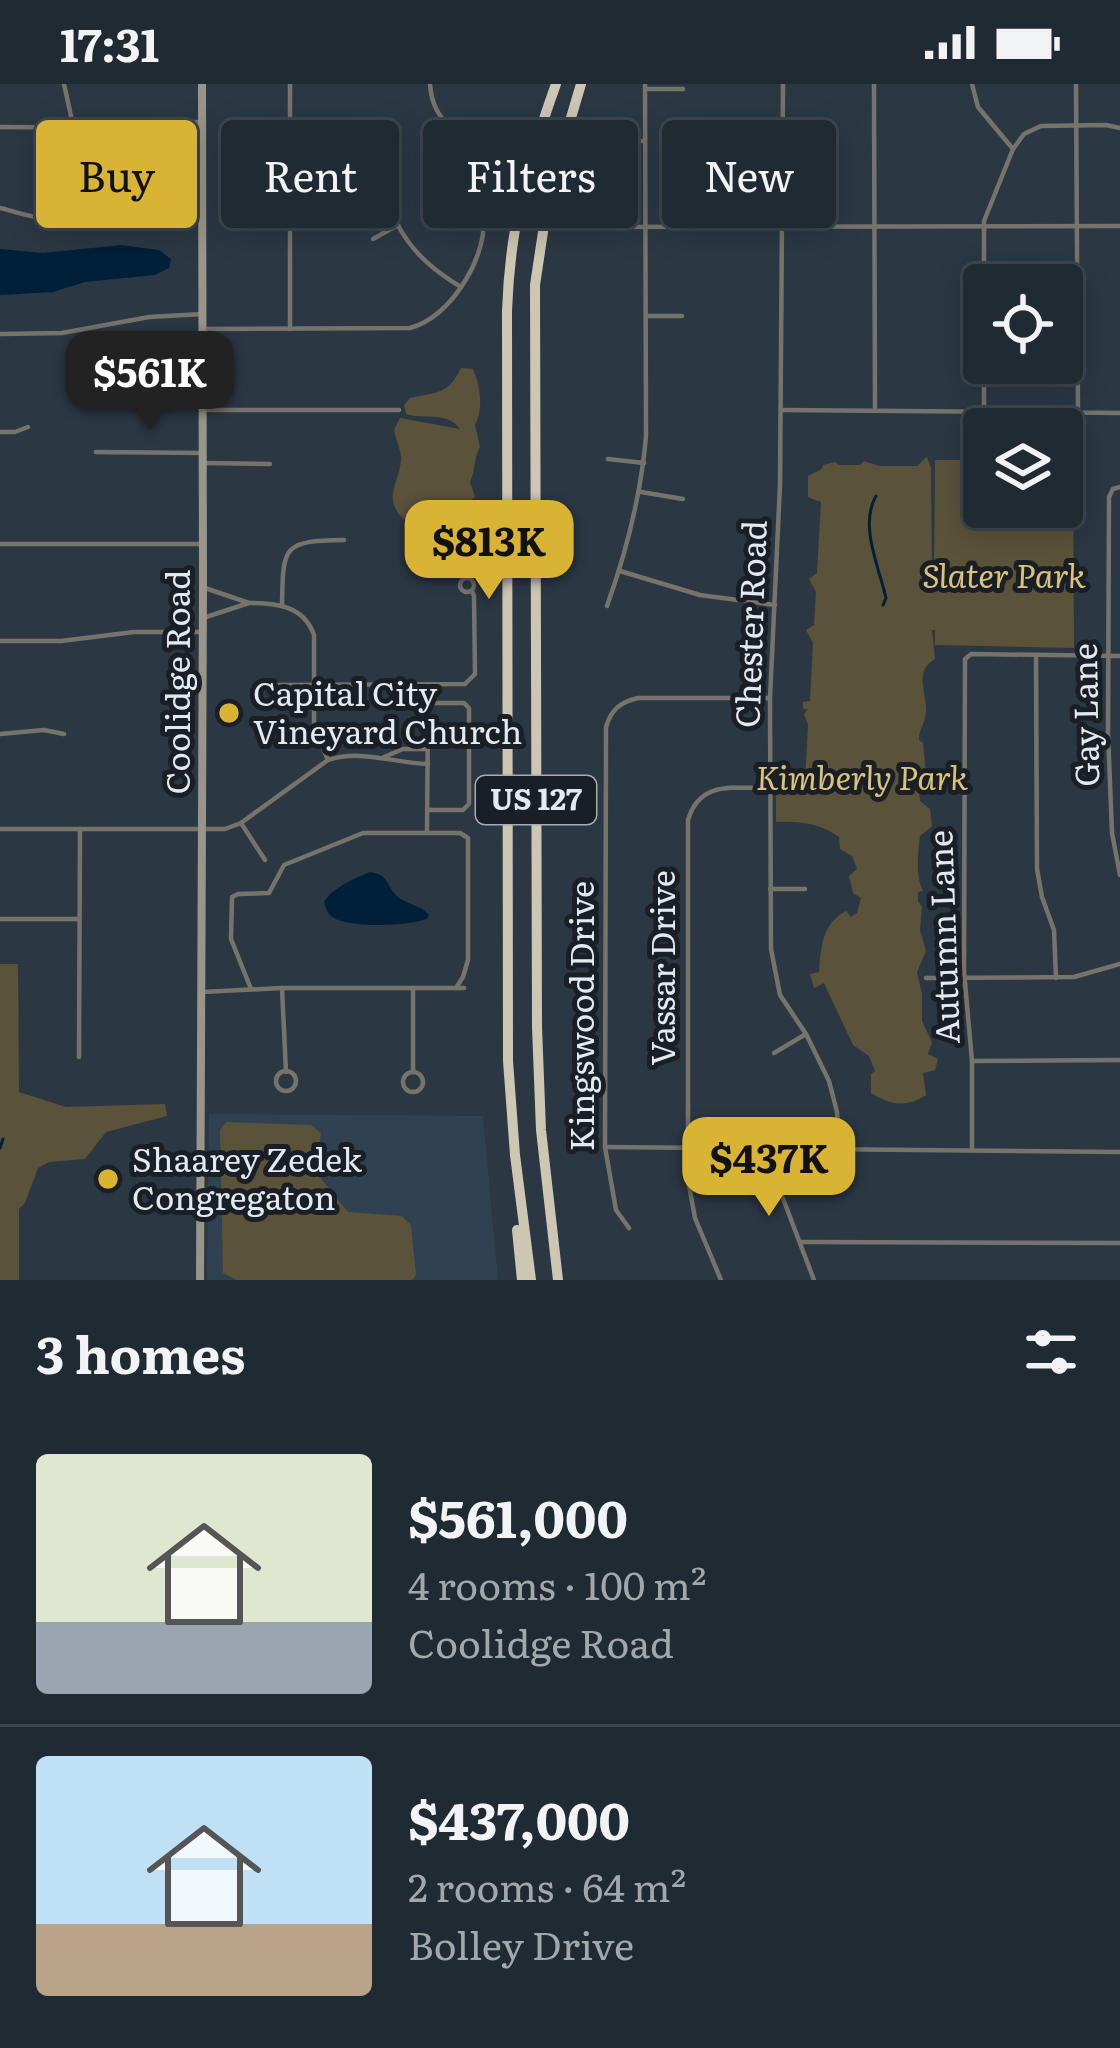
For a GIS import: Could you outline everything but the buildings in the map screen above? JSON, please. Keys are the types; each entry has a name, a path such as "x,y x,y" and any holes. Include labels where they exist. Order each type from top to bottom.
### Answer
{"highway":[{"name":"US 127","path":"531,1280 514,1155 507,994 507,311 518,205 556,84"},
{"name":"US 127","path":"562,1280 550,1224 538,1078 536,285 549,192 583,84"},
{"path":"514,1155 522,1280"}],"street":[{"name":"Coolidge Road","path":"200,1280 202,84"},
{"path":"290,84 290,120"},
{"path":"203,328 388,330 418,326 436,315 461,287 480,250 484,202 474,163 436,112 430,84"},
{"name":"Chester Road","path":"783,84 783,120"},
{"path":"874,84 874,410"},
{"path":"972,84 978,107 1013,149"},
{"path":"1076,84 1078,408"},
{"path":"68,86 70,120"},
{"path":"607,606 620,571 644,463 645,86 683,88"},
{"path":"197,122 202,122"},
{"path":"0,127 36,128"},
{"path":"984,408 983,228 1013,149 1033,128 1120,128"},
{"path":"197,134 202,134"},
{"path":"638,141 645,141"},
{"path":"130,172 148,177 150,187 145,193 130,195 92,185 85,178 130,172"},
{"path":"0,208 36,216"},
{"path":"399,226 424,261 461,287"},
{"path":"836,228 1120,226"},
{"path":"290,228 290,329"},
{"path":"373,239 393,228"},
{"path":"638,228 662,228"},
{"name":"Chester Road","path":"783,228 779,551 770,698 770,949 775,980 787,1009 806,1034 829,1081 839,1149"},
{"path":"0,334 62,333 149,317 203,314"},
{"path":"646,316 682,316"},
{"path":"203,410 399,410"},
{"path":"781,410 963,411"},
{"path":"1083,413 1120,413"},
{"path":"0,432 28,427"},
{"path":"96,452 270,464"},
{"path":"608,459 644,463"},
{"name":"Gay Lane","path":"1120,487 1109,497 1111,741 1120,875"},
{"path":"640,492 683,500"},
{"path":"282,605 284,560 291,548 311,541 344,540"},
{"path":"0,544 203,544"},
{"path":"620,571 700,595 775,605"},
{"path":"203,587 250,603 282,605 301,615 313,629 314,726 328,760"},
{"path":"274,685 458,686 470,682 475,674 472,591"},
{"path":"203,618 250,603"},
{"path":"0,641 203,632"},
{"name":"Autumn Lane","path":"973,1150 965,978 964,663 971,654 1036,655"},
{"path":"1056,978 1054,930 1037,869 1036,655 1120,656"},
{"name":"Kingswood Drive","path":"629,1228 616,1210 605,1147 606,727 614,710 638,698 770,698"},
{"path":"428,810 463,810 469,804 469,708 464,703 429,706 428,748 428,764 428,810 428,832"},
{"path":"0,734 44,730 64,734"},
{"path":"384,757 398,750 428,748"},
{"path":"398,750 394,757 398,763"},
{"path":"0,829 225,829 242,823 328,760 384,757 398,763 428,764"},
{"name":"Vassar Drive","path":"721,1280 691,1199 687,1148 688,820 697,800 712,790 770,788"},
{"path":"242,823 265,860"},
{"path":"79,1058 80,829"},
{"path":"202,992 460,988 468,964 469,840 460,833 369,832 284,865 269,893 232,897 230,938 251,989"},
{"path":"770,889 806,889"},
{"path":"0,919 79,919"},
{"path":"926,978 1056,978 1120,964"},
{"path":"282,988 286,1072"},
{"path":"413,988 413,1072"},
{"path":"774,1053 806,1034"},
{"path":"972,1061 1120,1060"},
{"path":"605,1147 1120,1152"},
{"path":"776,1149 779,1188 814,1280"},
{"path":"801,1242 1120,1243"}],"shaded area":[{"path":"121,245 159,250 171,259 169,268 155,275 85,282 53,292 0,295 0,249 43,253"},
{"path":"370,872 382,876 401,899 426,912 427,919 367,925 331,916 324,902 328,897"},
{"path":"209,1114 483,1116 498,1280 207,1280"}],"green space":[{"path":"461,368 473,369 480,397 475,425 480,447 470,482 475,497 467,504 454,502 452,509 460,525 444,528 439,522 403,519 393,498 401,457 394,430 400,418 460,429 443,418 406,414 404,405 410,398 446,388"},
{"name":"Kimberly Park","path":"927,457 931,468 934,576 935,460 963,460 963,528 1073,528 1074,648 935,645 932,630 935,659 924,670 926,712 919,740 926,775 919,790 920,801 930,809 932,826 920,836 918,850 923,891 918,892 920,930 926,951 917,972 922,1021 932,1042 928,1054 938,1059 935,1070 923,1073 926,1095 899,1103 871,1093 875,1071 869,1056 853,1045 824,983 814,988 810,974 819,972 822,945 832,922 846,911 851,917 857,913 861,898 853,893 849,876 857,869 832,832 809,824 776,822 776,783 805,781 808,725 804,714 808,709 803,709 803,702 810,701 813,643 806,630 814,625 816,592 809,579 817,573 821,502 808,497 808,476 835,462 917,466"},
{"path":"0,964 18,964 19,1092 66,1107 165,1104 167,1116 106,1132 85,1159 49,1162 38,1168 19,1209 19,1280 0,1280"},
{"path":"226,1122 311,1125 321,1133 315,1171 348,1212 402,1216 411,1225 416,1275 412,1280 237,1280 223,1273 220,1130"}],"waterway":[{"path":"876,496 869,520 886,598 883,605"},
{"path":"0,1148 3,1139"}],"place":[{"name":"Capital City Vineyard Church","path":"229,713"},
{"name":"Shaarey Zedek Congregaton","path":"108,1179"}],"park label":[{"name":"Slater Park","path":"1004,576"}]}
